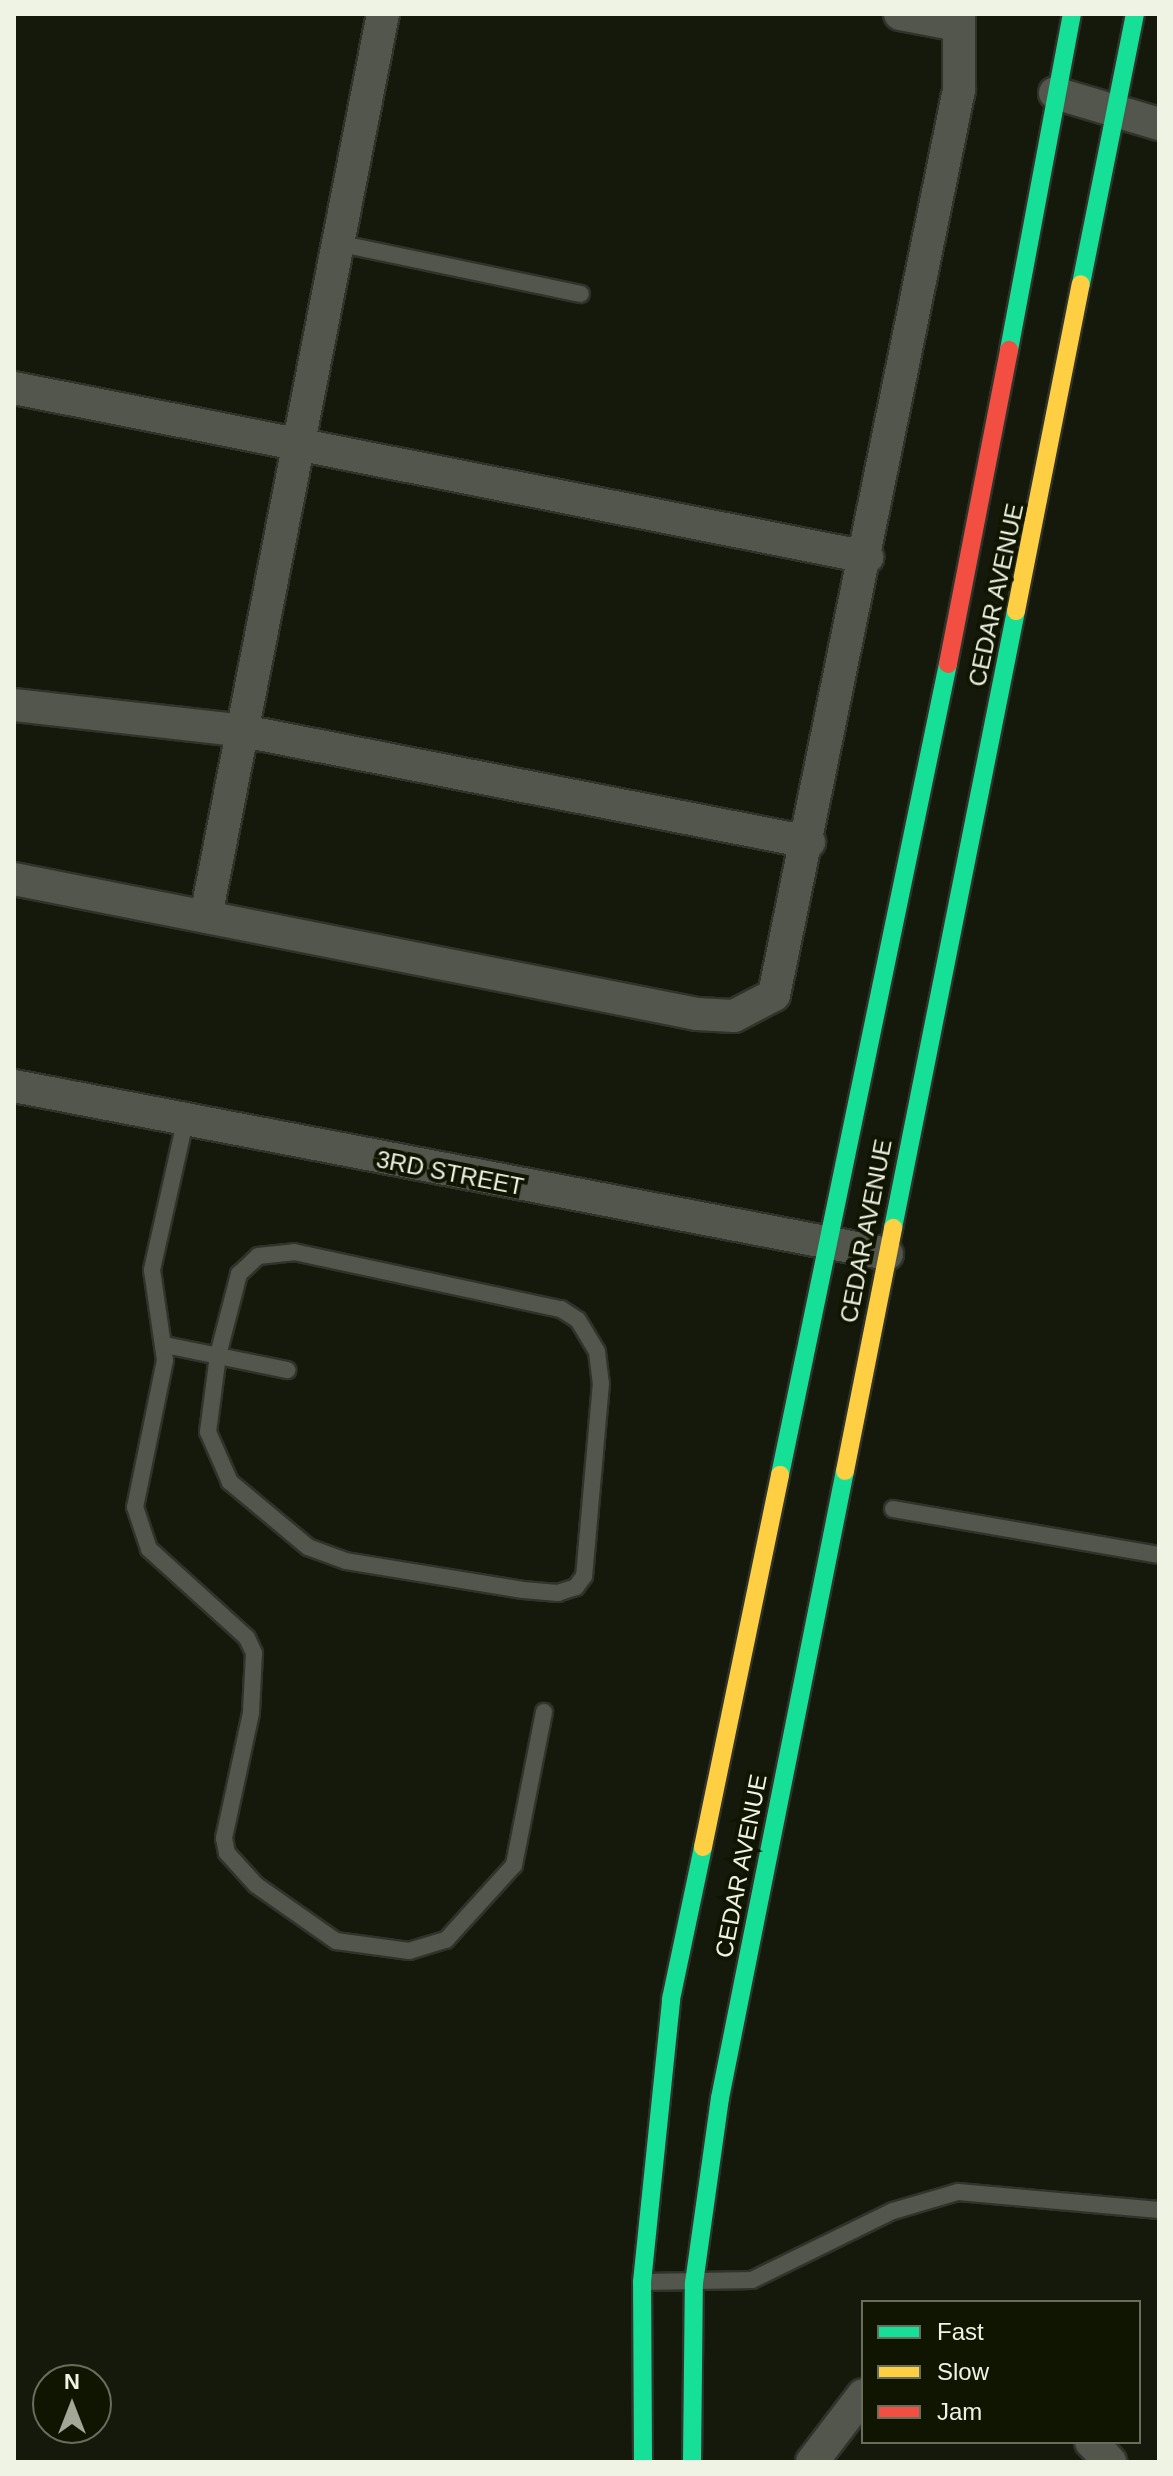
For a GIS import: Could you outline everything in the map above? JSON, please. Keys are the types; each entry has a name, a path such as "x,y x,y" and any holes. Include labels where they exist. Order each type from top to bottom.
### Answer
{"main road":[{"name":"CEDAR AVENUE","path":"643,2462 642,2282 671,1999 966,579 1072,14"},
{"name":"CEDAR AVENUE","path":"692,2462 694,2283 720,2098 1135,14"}],"street":[{"path":"206,916 238,730 301,447 337,243 383,14"},
{"path":"14,879 448,967 734,1016 764,1003 780,984 959,90 959,20 900,14"},
{"path":"1055,93 1116,108 1159,124"},
{"path":"14,388 867,557"},
{"path":"14,705 238,730 809,842"},
{"name":"3RD STREET","path":"14,1086 185,1122 887,1254"},
{"path":"812,2462 861,2398"},
{"path":"1093,2444 1110,2462"}],"lane":[{"path":"337,243 581,294"},
{"path":"185,1122 152,1270 165,1345 136,1519 149,1549 247,1638 254,1653 251,1713 224,1838 238,1868 336,1941 409,1951 446,1940 514,1865 544,1712"},
{"path":"277,1251 561,1309 591,1337 601,1383 582,1582 564,1593 523,1590 346,1561 308,1547 257,1508 214,1454 208,1432 218,1355 239,1274 248,1261 277,1251"},
{"path":"165,1345 287,1370"},
{"path":"893,1509 1159,1555"},
{"path":"642,2282 752,2280 893,2211 958,2192 1159,2210"}],"traffic: fast":[{"path":"1009,350 1072,14"},
{"path":"1081,284 1135,14"},
{"path":"893,1228 1016,611"},
{"path":"780,1475 948,664"},
{"path":"692,2462 694,2283 720,2098 845,1471"},
{"path":"643,2462 642,2282 671,1999 703,1847"}],"traffic: slow":[{"path":"1016,611 1081,284"},
{"path":"845,1471 893,1228"},
{"path":"703,1847 780,1475"}],"traffic: jam":[{"path":"948,664 1009,350"}]}
